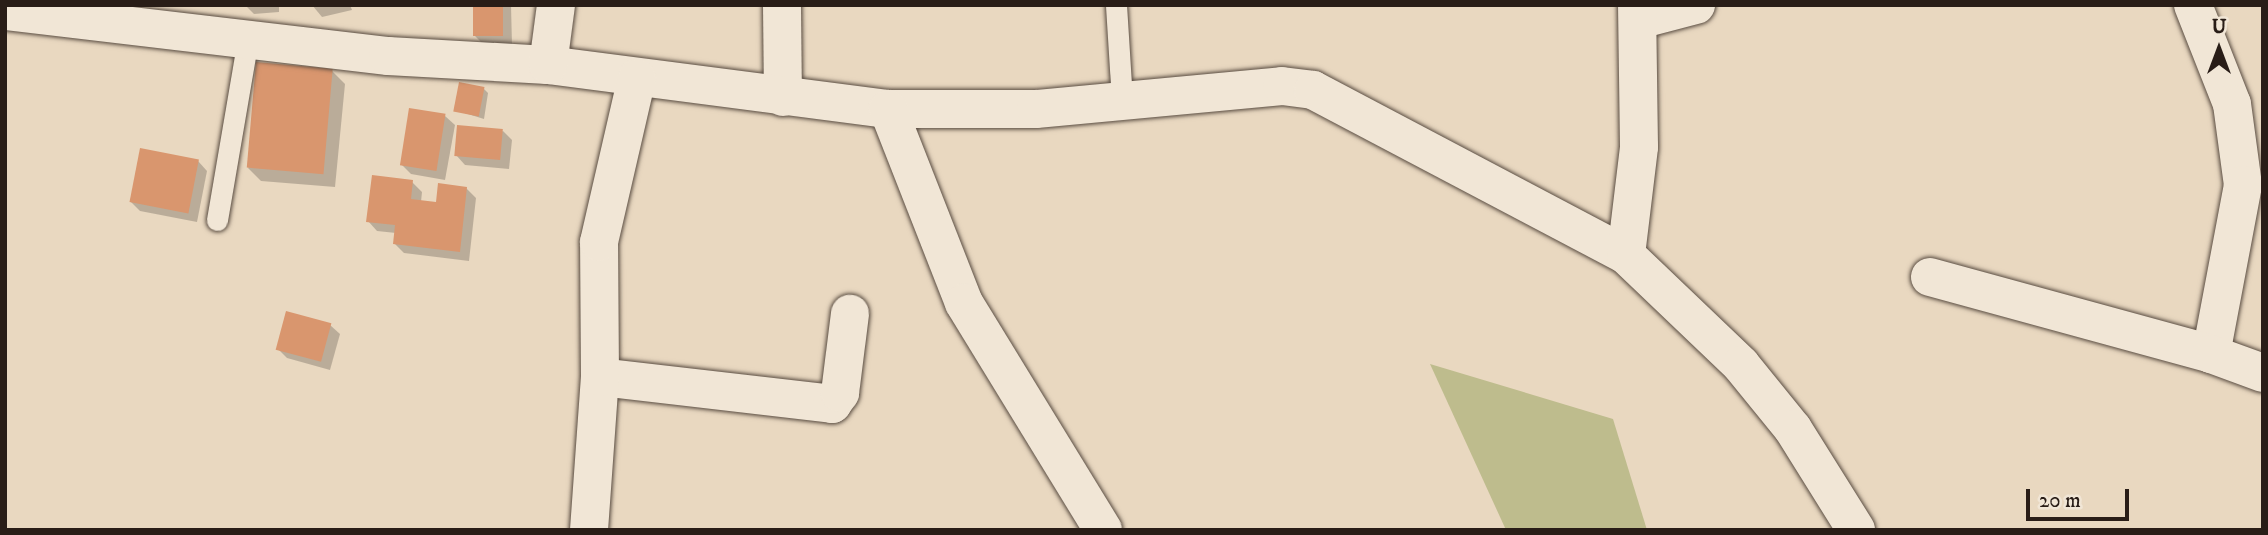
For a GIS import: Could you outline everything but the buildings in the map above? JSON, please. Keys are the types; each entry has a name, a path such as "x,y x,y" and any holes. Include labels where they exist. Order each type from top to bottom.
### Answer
{"street":[{"path":"548,65 556,5"},
{"path":"782,5 783,97"},
{"path":"1626,255 1639,147 1637,13 1696,5"},
{"path":"2193,5 2232,104 2243,184 2211,354"},
{"path":"5,11 248,38 388,57 548,65 888,109 1036,109 1282,86 1313,90 1626,255 1741,365 1793,429 1856,530"},
{"path":"589,530 600,377 599,243 637,78"},
{"path":"888,109 964,303 1102,530"},
{"path":"1930,278 2211,354 2263,373"},
{"path":"600,377 832,404 840,393 850,314"}],"lane":[{"path":"1116,5 1122,100"},
{"path":"218,220 248,38"}],"shaded area":[{"path":"1430,364 1613,419 1647,530 1506,530"}]}
